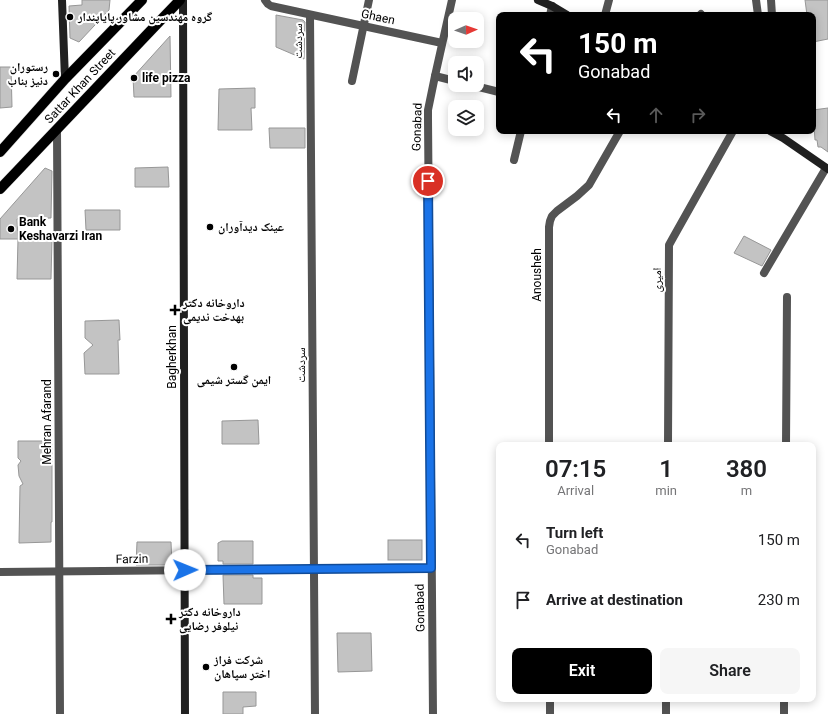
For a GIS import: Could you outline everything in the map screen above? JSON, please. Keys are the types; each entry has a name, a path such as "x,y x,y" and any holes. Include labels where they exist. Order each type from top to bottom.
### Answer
{"main road":[{"path":"62,0 65,79"},
{"name":"Sattar Khan Street","path":"0,152 65,79 142,0"},
{"name":"Sattar Khan Street","path":"0,189 180,0"},
{"name":"Bagherkhan","path":"183,0 185,714"},
{"path":"538,0 562,12"},
{"path":"783,134 827,168"}],"street":[{"name":"Ghaen","path":"266,0 271,6 442,43"},
{"path":"352,81 369,0"},
{"name":"Gonabad","path":"433,714 428,110 452,0"},
{"path":"606,12 609,0"},
{"path":"756,0 758,12"},
{"path":"771,0 772,12"},
{"path":"551,12 552,6"},
{"name":"سردشت","path":"310,15 315,714"},
{"path":"435,76 448,79"},
{"path":"484,88 496,91"},
{"name":"Mehran Afarand","path":"58,129 60,714"},
{"path":"514,160 520,134"},
{"name":"Anousheh","path":"549,442 550,221 552,216 557,211 577,196 589,184 618,134"},
{"name":"امیری","path":"668,442 669,245 731,134"},
{"path":"764,273 827,168"},
{"path":"786,442 787,297"},
{"name":"Farzin","path":"0,572 431,568"},
{"path":"550,702 550,714"},
{"path":"666,702 666,714"},
{"path":"784,702 784,714"}],"building":[{"path":"82,0 110,0 109,10 79,42 70,38 69,6 82,5"},
{"path":"805,0 828,0 828,39 816,41 816,12 807,12"},
{"path":"276,15 303,20 305,22 304,59 276,47"},
{"path":"170,36 171,97 134,97 133,77"},
{"path":"0,67 11,67 12,107 0,108"},
{"path":"255,88 255,108 251,108 252,130 218,130 219,89"},
{"path":"828,108 828,152 821,147 818,147 817,140 815,140 816,110"},
{"path":"269,128 305,128 305,148 270,148"},
{"path":"168,167 169,187 135,187 135,168"},
{"path":"45,168 52,171 51,218 17,219 18,239 0,239 0,219"},
{"path":"85,210 120,210 120,230 86,230"},
{"path":"744,236 771,250 762,266 734,253"},
{"path":"18,239 52,239 51,279 17,279"},
{"path":"119,320 119,374 85,374 84,353 93,345 85,338 85,321"},
{"path":"258,420 259,444 222,444 222,421"},
{"path":"18,441 52,441 51,542 19,543 20,486 23,484 19,476 18,465 21,461 18,458"},
{"path":"388,540 422,540 422,560 388,560"},
{"path":"222,541 253,541 253,564 223,564 223,561 218,561 218,543"},
{"path":"137,542 171,542 172,565 136,565"},
{"path":"223,575 253,575 253,578 262,578 262,604 224,604"},
{"path":"337,633 371,633 372,671 338,672"},
{"path":"223,692 256,692 256,706 243,707 243,714 223,714"}],"place":[{"name":"گروه مهندسین مشاور پایاپندار","path":"70,17"},
{"name":"رستوران دنیز بناب","path":"56,74"},
{"name":"life pizza","path":"134,78"},
{"name":"عینک دیدآوران","path":"210,227"},
{"name":"Bank Keshavarzi Iran","path":"11,229"},
{"name":"داروخانه دکتر بهدخت ندیمی","path":"175,310"},
{"name":"ایمن گستر شیمی","path":"234,367"},
{"name":"داروخانه دکتر نیلوفر رضایی","path":"171,619"},
{"name":"شرکت فراز اختر سپاهان","path":"206,667"}],"route":[{"path":"185,570 431,568 428,181"}]}
